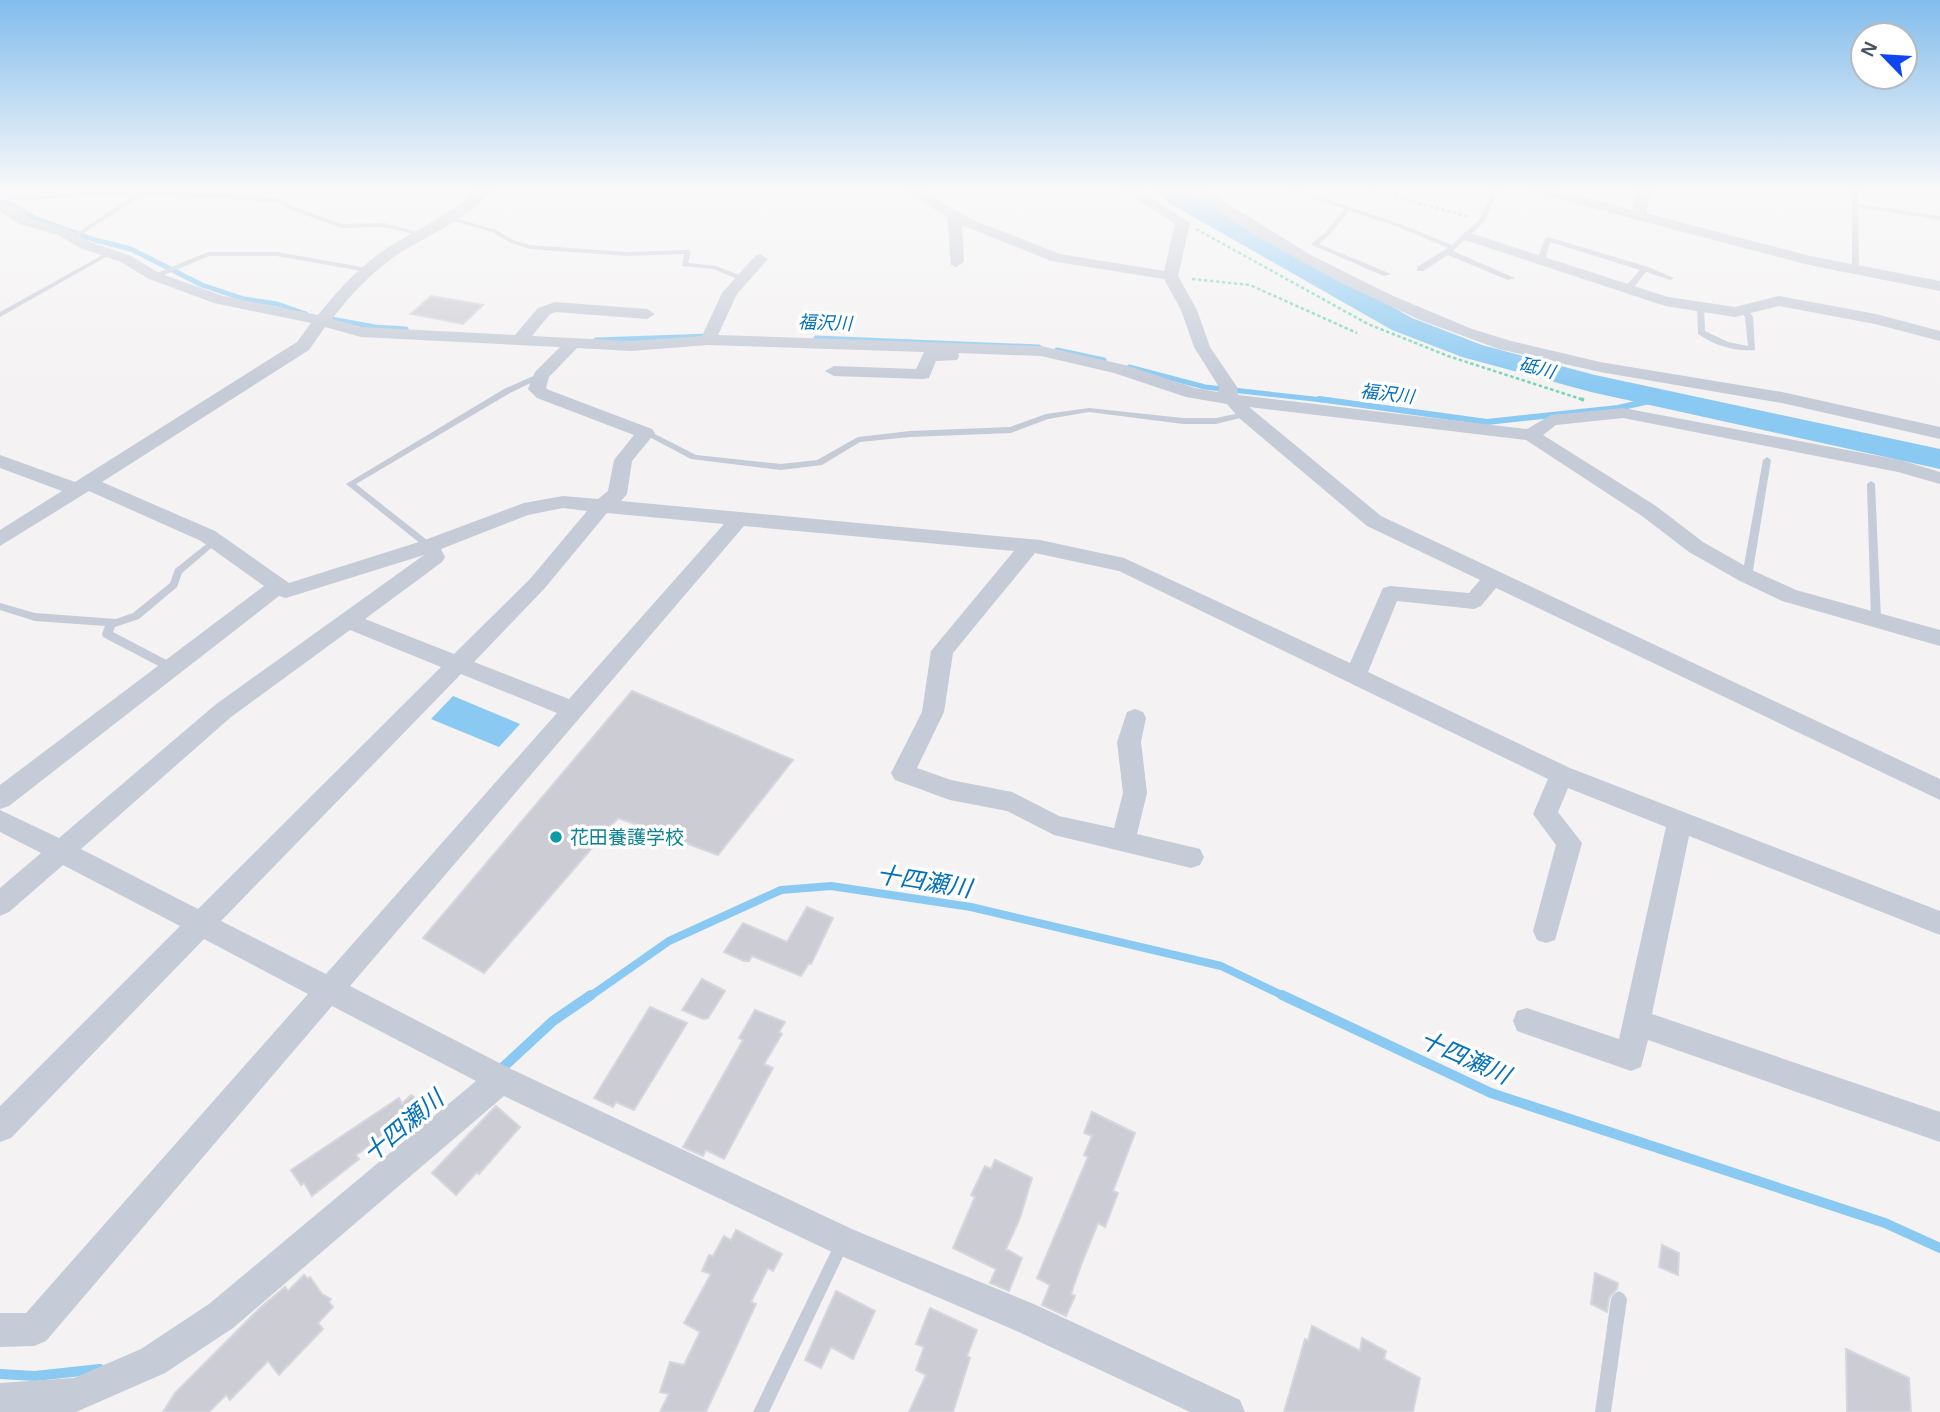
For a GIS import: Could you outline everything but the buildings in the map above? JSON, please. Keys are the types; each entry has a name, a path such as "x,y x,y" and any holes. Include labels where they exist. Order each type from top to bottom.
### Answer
{"street":[{"path":"115,255 154,276 220,300 284,312 361,332 631,346 708,340 1041,351 1079,358 1192,393 1531,435 1649,512 1696,547 1747,576 1789,596 1940,638"},
{"path":"0,539 265,373 303,346 367,270 390,255"},
{"path":"956,255 956,262"},
{"path":"1052,255 1069,262 1166,276 1189,310 1202,347 1233,398 1374,521 1940,790"},
{"path":"1166,276 1173,255"},
{"path":"1304,255 1355,282 1469,333 1550,357 1600,368 1759,393 1940,433"},
{"path":"1525,255 1665,301 1735,312 1779,301 1876,319 1940,336"},
{"path":"1795,255 1855,270 1940,286"},
{"path":"708,340 730,293 760,260"},
{"path":"518,342 544,311 555,307 647,314"},
{"path":"0,1127 537,584 603,505 617,494 623,460 646,433 542,394 537,389 541,376 573,343"},
{"path":"834,371 923,374 929,356 973,357 988,348"},
{"path":"1484,428 1623,413 1899,466 1940,478"},
{"path":"1531,435 1551,420"},
{"path":"0,461 83,487 214,541 286,591 429,546 524,509 563,502 1030,545 1124,565 1562,775 1940,923"},
{"path":"0,1330 34,1329 740,519"},
{"path":"1030,545 942,651 933,712 903,773 950,790 1012,802 1054,825 1191,856"},
{"path":"0,904 223,711 435,557 429,546"},
{"path":"1355,677 1390,593 1474,601 1493,578"},
{"path":"0,799 278,586"},
{"path":"346,620 575,710"},
{"path":"1123,841 1135,793 1129,742 1135,718"},
{"path":"1546,931 1569,843 1545,814 1562,775"},
{"path":"0,820 198,925 500,1079 843,1241 1024,1317 1228,1412"},
{"path":"1527,1021 1631,1057 1636,1022 1680,820"},
{"path":"1636,1022 1940,1128"},
{"path":"0,1400 75,1395 153,1361 221,1316 500,1079"}],"lane":[{"path":"0,314 107,255"},
{"path":"154,276 206,255"},
{"path":"284,255 367,270"},
{"path":"687,255 684,265 713,267 743,278"},
{"path":"1341,255 1388,274"},
{"path":"1420,269 1442,255"},
{"path":"1461,255 1511,278"},
{"path":"1541,260 1543,255"},
{"path":"1600,255 1670,278"},
{"path":"1855,255 1855,270"},
{"path":"1628,289 1646,269"},
{"path":"1700,306 1701,332 1719,341 1752,348 1749,317 1744,310"},
{"path":"429,546 350,484 507,391 541,376"},
{"path":"646,433 694,457 782,467 819,463 858,440 910,434 1011,430 1046,417 1089,410 1183,421 1216,421 1233,398"},
{"path":"1747,576 1767,460"},
{"path":"1871,484 1876,619"},
{"path":"0,606 35,617 111,622 136,616 174,585 178,571 214,541"},
{"path":"111,622 107,634 172,667"},
{"path":"761,1412 843,1241"},
{"path":"1603,1412 1619,1299"}],"path":[{"path":"1245,255 1367,324 1463,361 1623,413"},
{"path":"1166,276 1250,285 1357,334"}],"water":[{"path":"453,696 520,724 499,747 431,719"}],"waterway":[{"name":"福沢川","path":"143,255 202,285 244,299 277,304 306,314"},
{"name":"砥川","path":"1279,255 1402,324 1472,351 1591,383 1940,459"},
{"name":"福沢川","path":"331,319 375,327 406,329"},
{"name":"福沢川","path":"596,340 710,336"},
{"name":"福沢川","path":"816,338 1039,347"},
{"name":"福沢川","path":"1057,350 1104,360"},
{"name":"福沢川","path":"1129,367 1205,387 1332,401"},
{"name":"福沢川","path":"1651,401 1662,398"},
{"name":"福沢川","path":"1319,399 1487,422 1618,408 1658,399"},
{"name":"十四瀬川","path":"589,997 669,941 781,890 831,886 971,907 1221,966 1286,997"},
{"name":"十四瀬川","path":"500,1070 553,1021 591,995"},
{"name":"十四瀬川","path":"1282,995 1491,1093 1885,1223 1940,1248"},
{"name":"十四瀬川","path":"0,1374 35,1376 100,1369"}],"place":[{"name":"花田養護学校","path":"556,837"}]}
